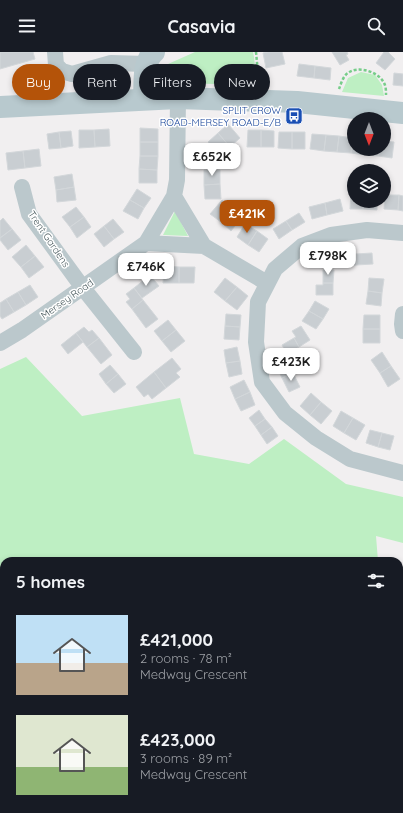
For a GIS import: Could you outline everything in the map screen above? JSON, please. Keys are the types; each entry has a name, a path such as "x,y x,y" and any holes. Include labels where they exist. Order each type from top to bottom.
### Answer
{"street":[{"path":"55,52 56,65 62,71 72,74 111,63 150,58"},
{"path":"0,107 139,99"},
{"name":"Mersey Road","path":"0,343 22,330 83,288 146,242 174,196 177,180 178,100"},
{"path":"259,100 297,102 395,112"},
{"name":"Trent Gardens","path":"22,187 29,214 83,288 134,352"},
{"path":"174,196 204,246"},
{"path":"403,233 367,230 331,235 302,246 275,269 267,283 258,302 256,342 262,382 284,413 316,438 350,459 403,473"},
{"path":"146,242 204,246 267,283"},
{"path":"403,314 403,331"}],"path":[{"path":"256,52 257,64"},
{"path":"336,106 339,88 342,80 348,72 358,70 368,71 377,74 384,83 395,112"}],"green space":[{"path":"195,52 253,52 255,64 214,64 214,84 206,84 206,64 168,64"},
{"path":"361,72 375,75 382,85 384,96 342,92 348,78"},
{"path":"175,211 188,236 163,235"},
{"path":"26,357 82,416 180,398 194,454 249,464 284,439 346,484 403,497 403,543 376,536 378,557 0,557 0,369"}],"building":[{"path":"0,52 33,52 35,59 12,64 12,66 0,69"},
{"path":"282,52 285,64 270,67 270,64 265,64 263,53"},
{"path":"332,52 347,52 348,54 346,55 349,60 340,65"},
{"path":"384,52 388,52 395,59 385,70 376,63"},
{"path":"299,64 315,66 314,78 297,76"},
{"path":"315,66 331,68 330,80 314,78"},
{"path":"394,73 403,74 403,86 393,85"},
{"path":"228,124 240,138 230,147 218,133"},
{"path":"140,128 158,129 158,142 140,142"},
{"path":"109,129 110,146 95,147 94,130"},
{"path":"79,130 94,130 95,147 79,148"},
{"path":"248,130 261,130 261,147 247,147"},
{"path":"261,130 274,131 274,147 261,147"},
{"path":"71,131 73,146 61,148 59,132"},
{"path":"59,132 61,148 49,149 47,134"},
{"path":"279,132 292,132 292,149 278,148"},
{"path":"292,132 305,132 305,149 292,149"},
{"path":"218,133 230,147 220,155 208,142"},
{"path":"312,134 326,135 324,151 310,149"},
{"path":"326,135 339,136 337,152 324,151"},
{"path":"339,136 347,137 347,153 337,152"},
{"path":"140,142 158,142 158,156 140,156"},
{"path":"391,142 394,142 392,158 378,156 391,156"},
{"path":"39,149 41,166 25,168 23,151"},
{"path":"23,151 25,168 8,170 6,153"},
{"path":"140,156 158,156 157,170 139,169"},
{"path":"139,169 157,170 157,183 139,183"},
{"path":"204,170 220,170 220,184 204,185"},
{"path":"72,174 74,187 56,190 54,177"},
{"path":"220,184 221,199 205,199 204,185"},
{"path":"74,187 76,200 57,202 56,190"},
{"path":"137,189 151,198 144,208 130,200"},
{"path":"391,195 399,195 398,210 384,209 391,208"},
{"path":"399,195 403,196 403,211 398,210"},
{"path":"340,199 343,211 327,215 325,203"},
{"path":"130,200 144,208 138,219 123,211"},
{"path":"222,200 232,208 221,222 210,214"},
{"path":"325,203 327,215 312,219 309,207"},
{"path":"76,207 84,217 70,227 62,217"},
{"path":"232,208 242,217 231,231 221,222"},
{"path":"350,208 363,208 363,209"},
{"path":"377,208 377,210 363,209"},
{"path":"299,213 305,222 292,230 286,221"},
{"path":"84,217 91,227 77,238 70,227"},
{"path":"3,218 12,229 0,238 0,221"},
{"path":"113,219 124,232 114,239 104,226"},
{"path":"286,221 292,230 279,239 273,229"},
{"path":"245,224 257,231 248,245 237,237"},
{"path":"104,226 114,239 104,247 94,234"},
{"path":"12,229 21,240 8,250 0,238"},
{"path":"257,231 268,239 259,252 248,245"},
{"path":"26,245 35,256 21,267 12,257"},
{"path":"372,253 373,264 356,265 356,254"},
{"path":"356,254 356,265 340,266 339,255"},
{"path":"35,256 44,267 29,278 21,267"},
{"path":"164,266 179,267 179,283 163,283"},
{"path":"179,267 195,267 194,283 179,283"},
{"path":"323,270 334,270 333,283 323,283"},
{"path":"150,275 159,286 142,298 134,288"},
{"path":"225,278 237,287 225,301 214,292"},
{"path":"369,278 384,279 382,293 368,291"},
{"path":"323,283 333,283 333,295 316,295 316,285 323,285"},
{"path":"30,285 38,297 26,305 18,292"},
{"path":"237,287 248,296 237,310 225,301"},
{"path":"134,288 143,300 132,309 126,302 130,299 126,294"},
{"path":"368,291 382,293 381,306 366,304"},
{"path":"18,292 26,305 14,312 6,299"},
{"path":"6,299 14,312 2,319 0,316 0,303"},
{"path":"143,300 158,319 146,328 132,309"},
{"path":"315,301 329,309 323,319 309,311"},
{"path":"309,311 323,319 316,329 302,321"},
{"path":"226,314 241,315 240,327 225,326"},
{"path":"364,315 380,315 380,329 363,329"},
{"path":"168,320 176,330 162,341 154,331"},
{"path":"225,326 240,327 239,340 224,339"},
{"path":"301,326 310,340 299,347 294,338 296,337 292,331"},
{"path":"84,327 89,332 92,330 99,338 87,347 76,333"},
{"path":"363,329 380,329 380,343 363,343"},
{"path":"176,330 185,341 171,352 162,341"},
{"path":"76,333 83,342 68,354 61,345"},
{"path":"99,338 112,355 101,364 87,347"},
{"path":"294,338 299,347 287,354 282,345"},
{"path":"237,347 240,361 226,363 224,350"},
{"path":"382,352 391,366 380,373 371,360"},
{"path":"172,358 181,369 176,373 180,377 166,388 154,372"},
{"path":"287,358 293,373 282,378 275,363"},
{"path":"240,361 242,374 229,377 226,363"},
{"path":"110,365 118,374 106,384 99,374"},
{"path":"391,366 400,379 388,387 380,373"},
{"path":"154,372 166,388 152,399 148,394 144,397 136,387"},
{"path":"293,373 300,387 289,392 282,378"},
{"path":"118,374 126,384 114,393 106,384"},
{"path":"244,380 250,392 235,399 230,387"},
{"path":"250,392 255,405 241,411 235,399"},
{"path":"311,393 321,402 310,415 300,406"},
{"path":"321,402 332,411 321,424 310,415"},
{"path":"259,410 265,419 255,426 249,418"},
{"path":"341,411 353,418 344,433 333,426"},
{"path":"353,418 365,425 356,440 344,433"},
{"path":"265,419 272,427 261,435 255,426"},
{"path":"272,427 278,436 267,444 261,435"},
{"path":"370,430 382,433 378,447 366,443"},
{"path":"382,433 394,436 390,450 378,447"}],"place":[{"name":"SPLIT CROW ROAD-MERSEY ROAD-E/B","path":"294,116"}]}
